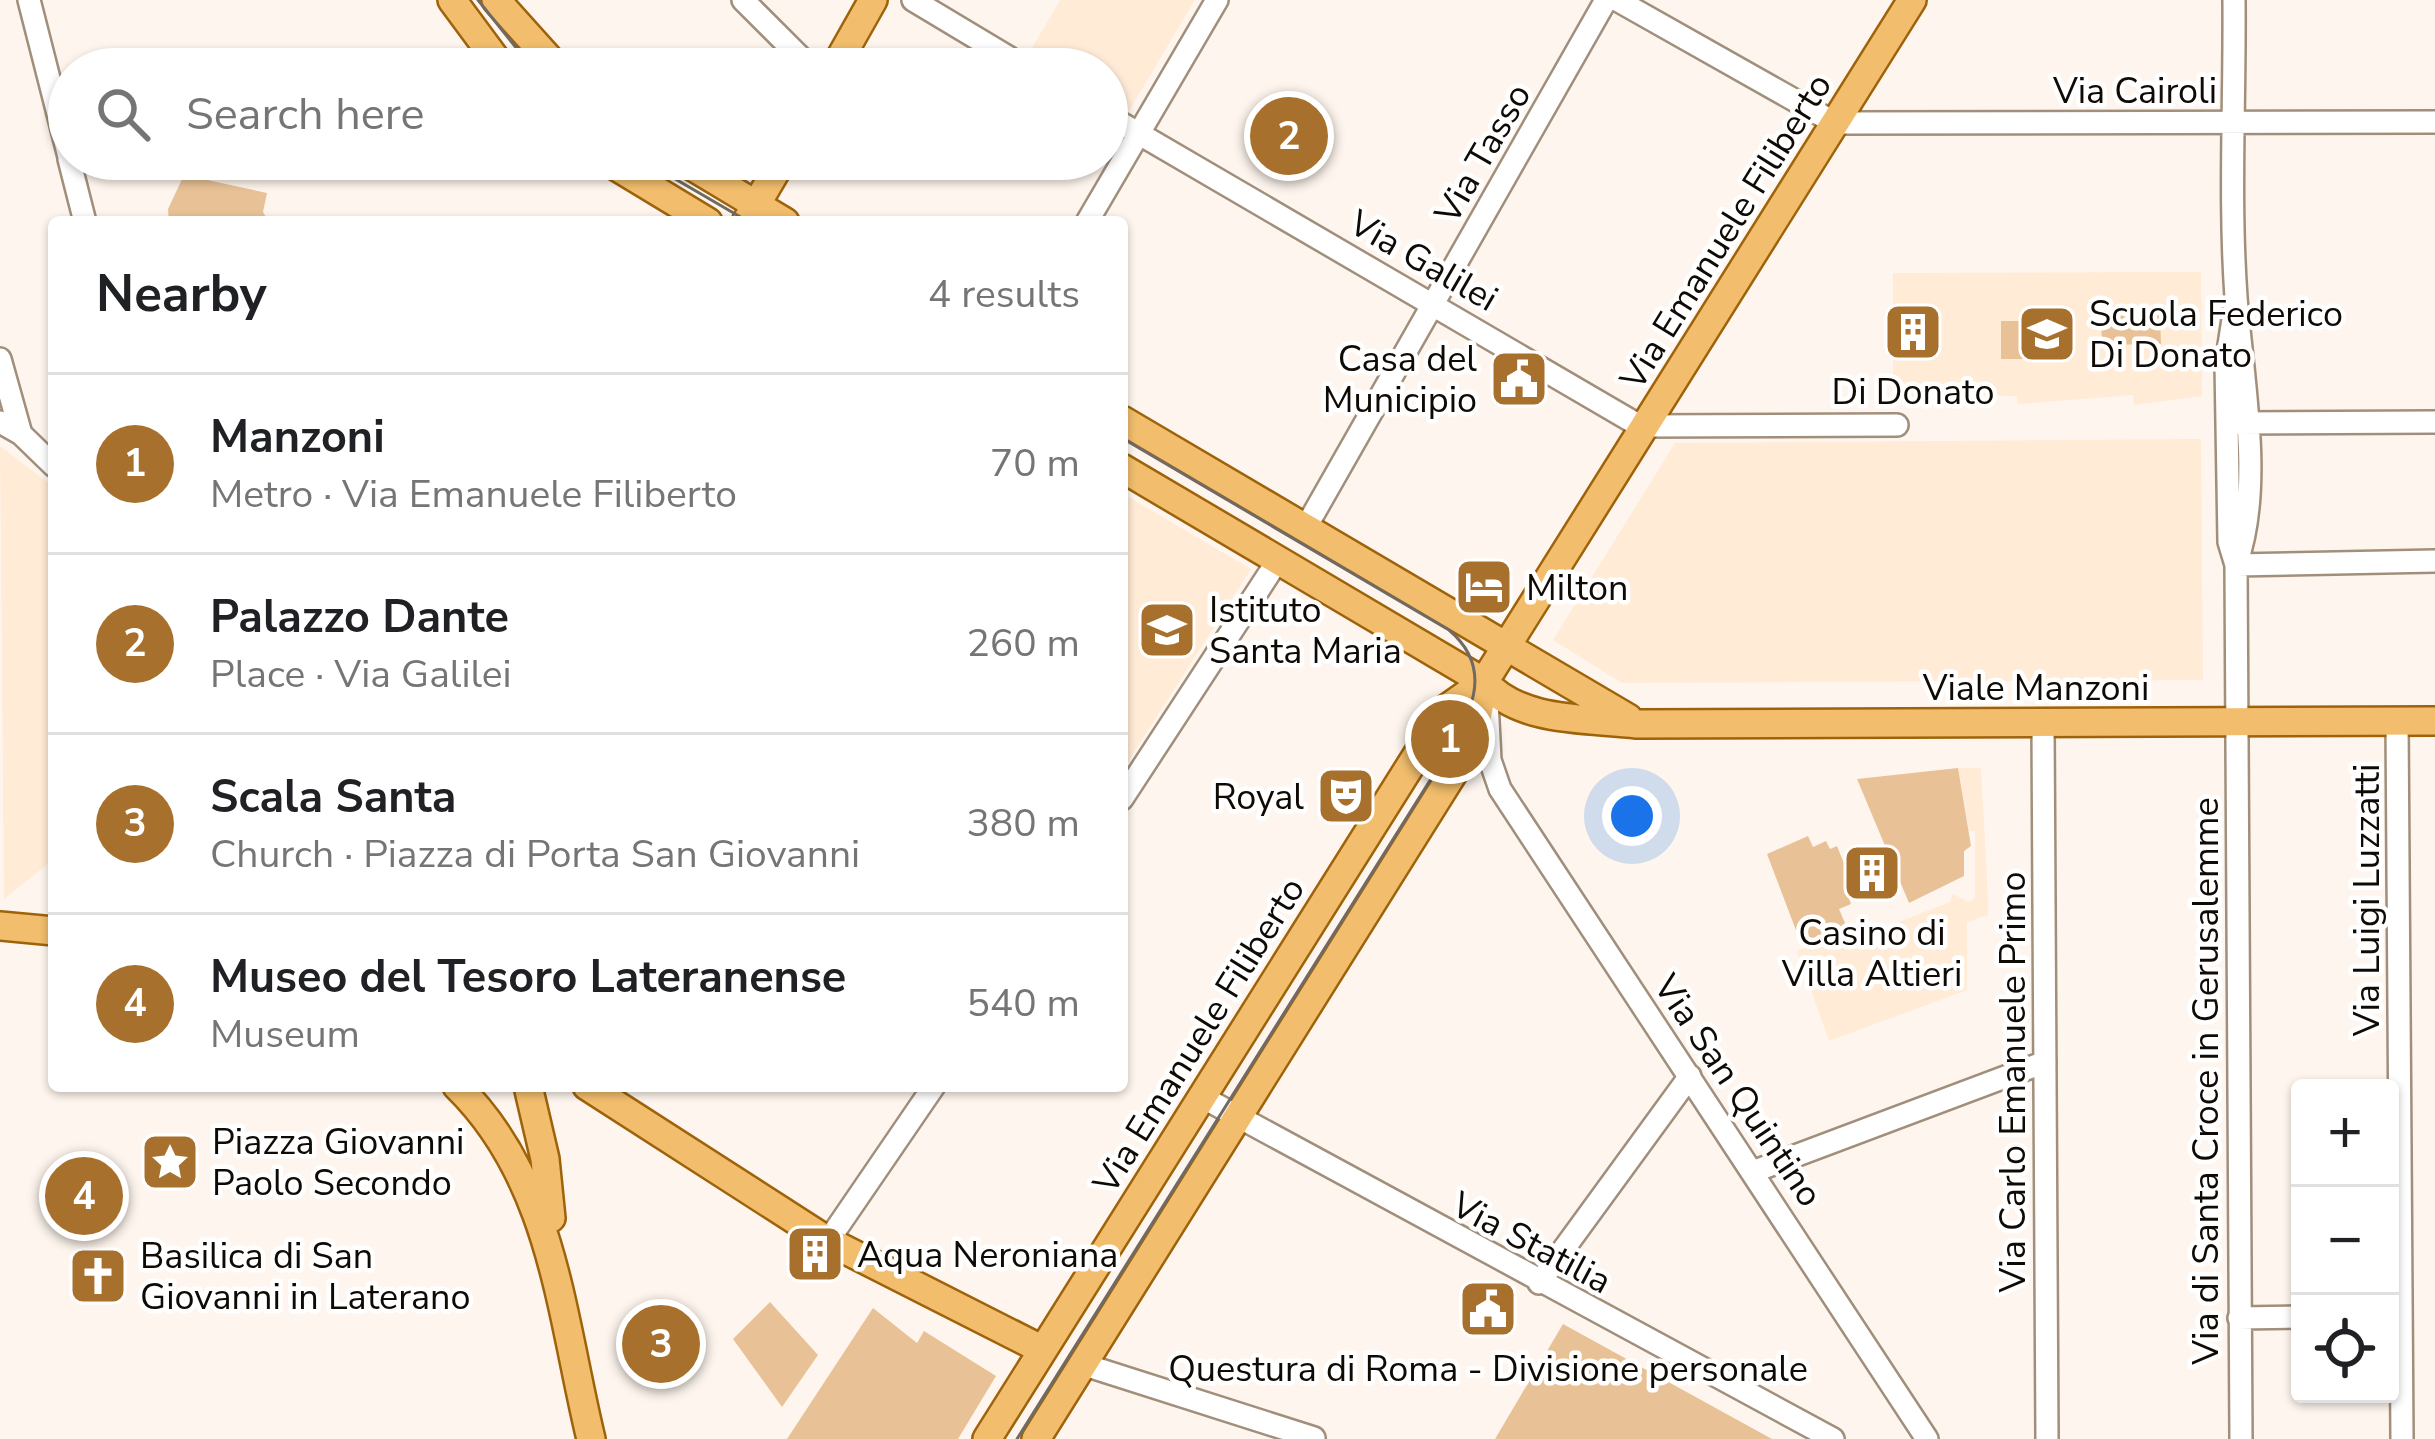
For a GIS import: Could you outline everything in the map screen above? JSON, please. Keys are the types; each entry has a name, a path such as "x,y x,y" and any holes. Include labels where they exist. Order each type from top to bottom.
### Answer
{"main road":[{"path":"452,0 487,48"},
{"path":"496,0 539,48"},
{"path":"846,48 873,0"},
{"name":"Via Emanuele Filiberto","path":"987,1439 1446,709 1484,682 1508,645 1912,0"},
{"path":"638,180 697,216"},
{"path":"708,180 751,213 771,180"},
{"path":"1128,424 1637,724"},
{"name":"Viale Manzoni","path":"1128,472 1484,682 1507,702 1532,712 1637,724 2435,722"},
{"name":"Via Emanuele Filiberto","path":"1036,1439 1462,759 1475,728 1484,682"},
{"path":"0,926 48,929"},
{"path":"463,1092 510,1150 534,1198 591,1439"},
{"path":"529,1092 549,1181 551,1258"},
{"path":"596,1092 828,1241 1042,1350"}],"street":[{"path":"29,0 48,75"},
{"path":"743,0 791,48"},
{"path":"913,0 993,48"},
{"path":"1128,152 1217,0"},
{"name":"Via Tasso","path":"1306,527 1606,0"},
{"path":"1617,0 1835,124"},
{"name":"Via di Santa Croce in Gerusalemme","path":"2234,0 2236,300 2226,364 2237,423 2244,542 2236,565 2242,1439"},
{"name":"Via Cairoli","path":"1835,124 2435,122"},
{"name":"Via Galilei","path":"1128,127 1645,427"},
{"path":"74,180 84,216"},
{"path":"1091,216 1112,180"},
{"path":"0,359 21,434"},
{"path":"0,422 21,434 48,460"},
{"path":"2237,423 2435,422"},
{"path":"1645,427 1897,425"},
{"path":"1128,791 1277,560"},
{"path":"2236,565 2435,561"},
{"name":"Via San Quintino","path":"1484,682 1495,779"},
{"name":"Via Luigi Luzzatti","path":"2396,1295 2397,721"},
{"name":"Via Carlo Emanuele Primo","path":"2043,724 2047,1439"},
{"name":"Via San Quintino","path":"1462,759 1495,779 1755,1171 1920,1433"},
{"path":"1755,1171 2045,1062"},
{"path":"1538,1283 1690,1076"},
{"path":"828,1241 930,1092"},
{"name":"Via Statilia","path":"1202,1097 1833,1439"},
{"path":"2239,1318 2291,1317"},
{"path":"1084,1365 1314,1438"},
{"name":"Via Luigi Luzzatti","path":"2399,1377 2402,1439"}],"shaded area":[{"path":"1060,0 1195,0 1129,111 1128,48 1032,48"},
{"path":"182,180 207,180 267,193 265,216 169,216"},
{"name":"Scuola Federico Di Donato","path":"2201,272 2202,396 2134,405 2133,395 2018,404 2017,396 1962,395 1962,407 1927,407 1917,397 1893,397 1893,273"},
{"path":"2160,315 2161,344 2102,345 2101,316"},
{"path":"2001,321 2070,321 2071,359 2001,359"},
{"path":"2201,439 2203,680 1622,683 1553,640 1675,443"},
{"path":"0,446 48,482 48,864 4,899"},
{"name":"Istituto Santa Maria","path":"1128,497 1251,569 1128,762"},
{"path":"1958,768 1981,768 1988,897 1988,915 1967,922 1967,990 1829,1041 1797,951 1855,929 1863,936 1950,902 1953,894 1969,902 1975,898 1975,831 1969,831"},
{"path":"1958,768 1971,846 1964,851 1964,876 1909,903 1857,779"},
{"path":"1808,836 1813,847 1826,841 1830,849 1837,846 1856,893 1848,896 1851,904 1839,909 1847,928 1802,946 1767,854"},
{"path":"770,1302 818,1355 782,1407 733,1339"},
{"path":"873,1308 917,1343 924,1331 996,1376 958,1439 787,1439"},
{"path":"1563,1324 1772,1439 1495,1439"}],"tram line":[{"path":"478,0 516,48"},
{"path":"677,180 739,216"},
{"path":"1017,1439 1445,756 1465,720 1475,683 1465,647 1449,630 1128,442"}],"place":[{"name":"Palazzo Dante","path":"1289,136"},
{"name":"Di Donato","path":"1913,332"},
{"name":"Scuola Federico Di Donato","path":"2047,334"},
{"name":"Casa del Municipio","path":"1519,379"},
{"name":"Milton","path":"1484,587"},
{"name":"Istituto Santa Maria","path":"1167,630"},
{"name":"Manzoni","path":"1450,739"},
{"name":"Royal","path":"1346,796"},
{"name":"Casino di Villa Altieri","path":"1872,873"},
{"name":"Piazza Giovanni Paolo Secondo","path":"170,1162"},
{"name":"Museo del Tesoro Lateranense","path":"84,1196"},
{"name":"Aqua Neroniana","path":"815,1254"},
{"name":"Basilica di San Giovanni in Laterano","path":"98,1276"},
{"name":"Questura di Roma - Divisione personale","path":"1488,1309"},
{"name":"Scala Santa","path":"661,1344"}]}
